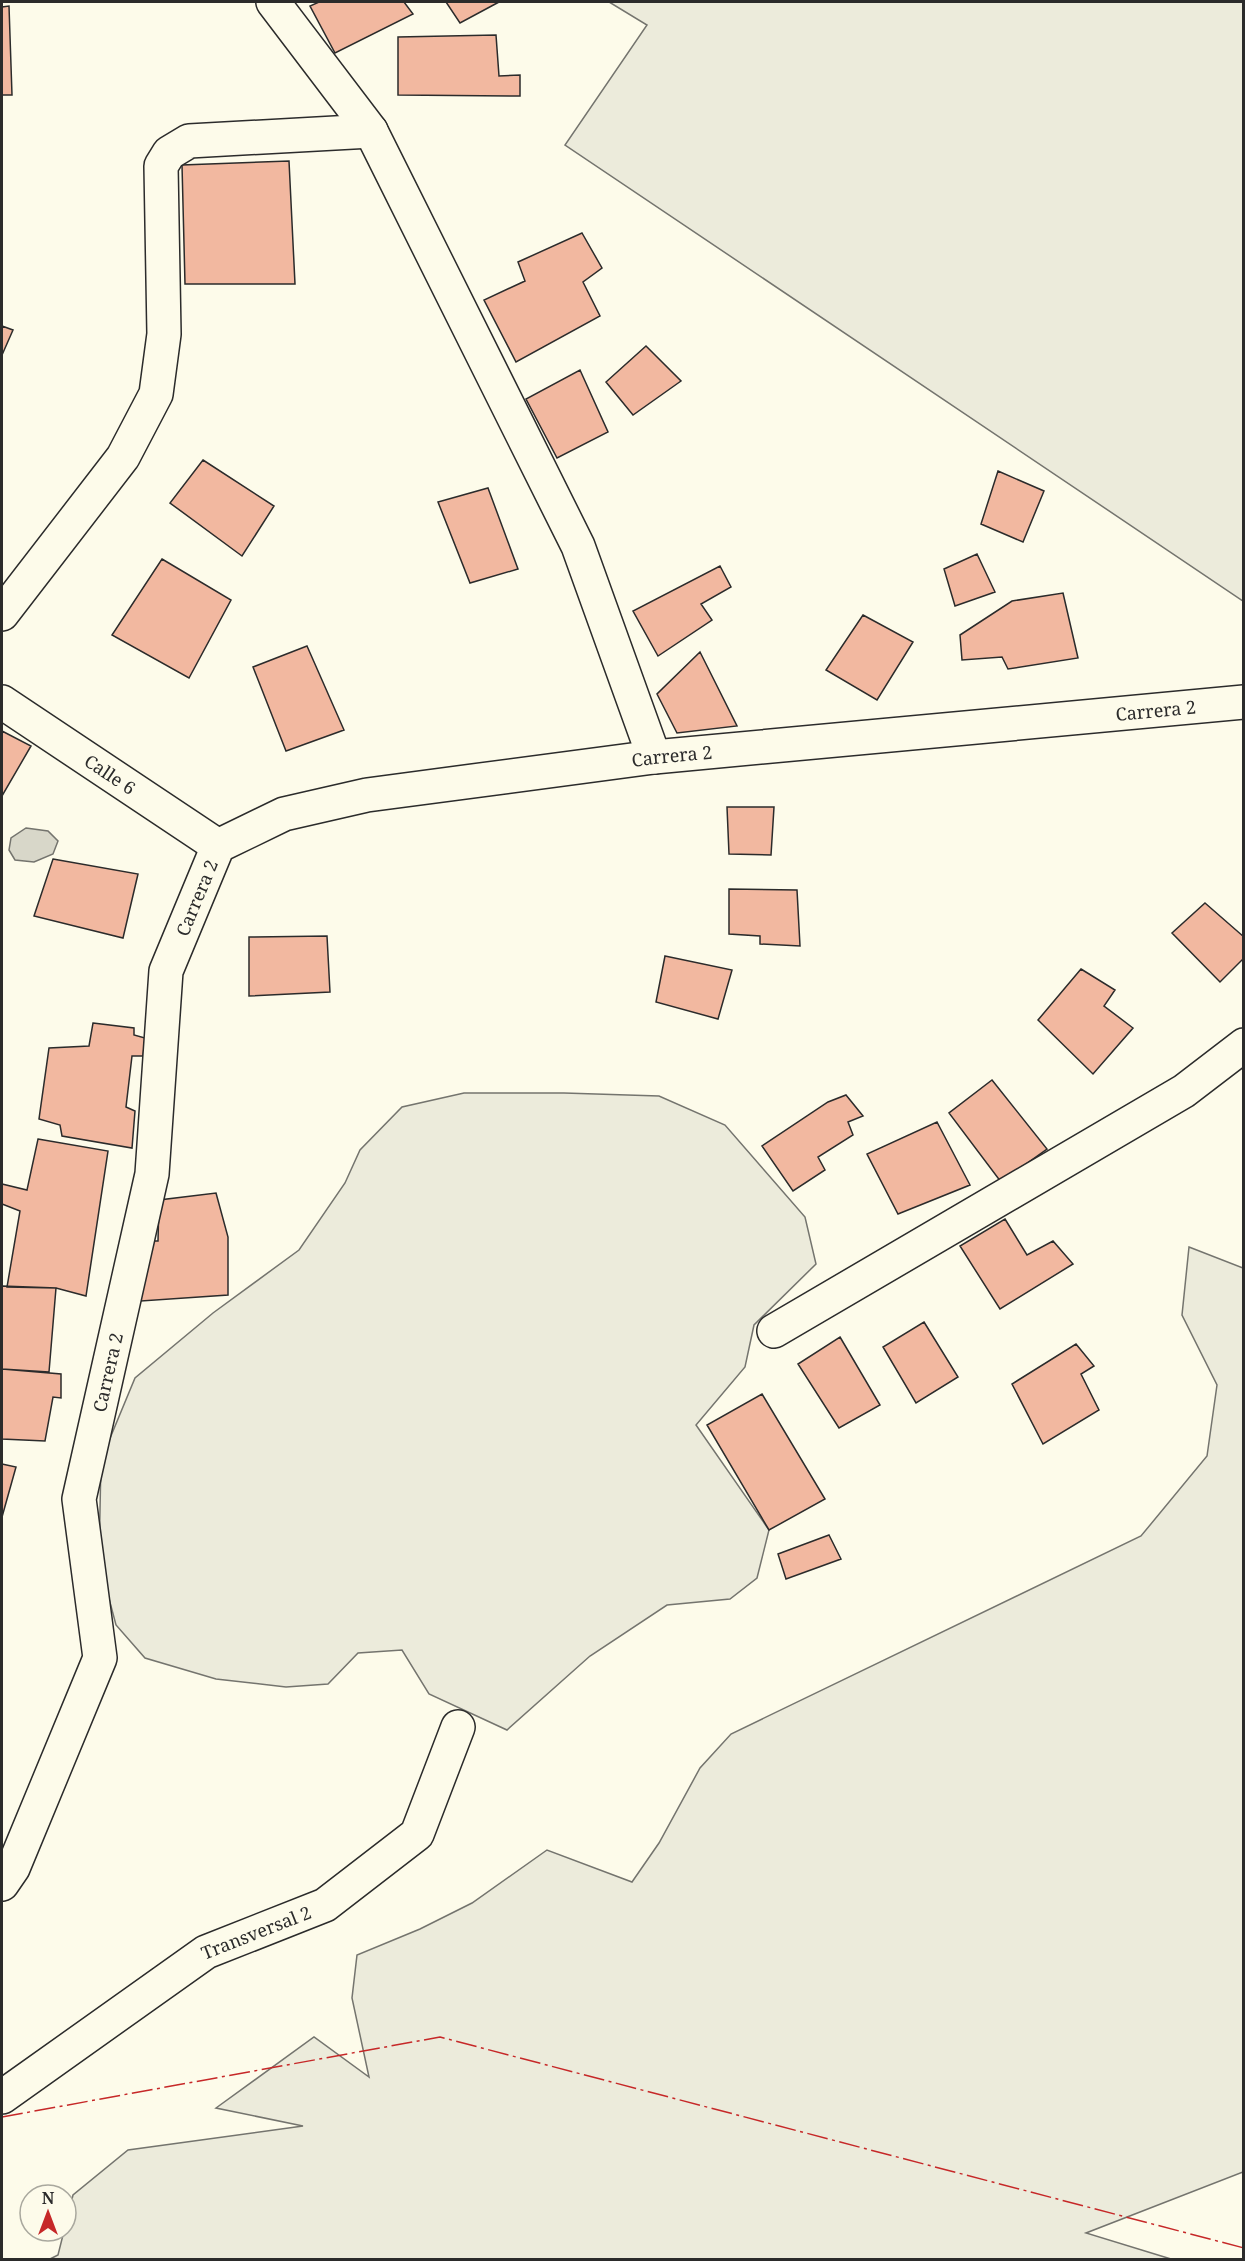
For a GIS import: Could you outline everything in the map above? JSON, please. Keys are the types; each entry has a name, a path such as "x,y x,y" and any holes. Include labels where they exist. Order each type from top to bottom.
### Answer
{"street":[{"path":"273,2 370,131 578,546 654,757"},
{"path":"2,614 123,457 156,394 164,334 161,166 168,153 189,141 370,131"},
{"name":"Calle 6","path":"2,702 218,846"},
{"name":"Carrera 2","path":"5,1871 100,1658 79,1499 152,1174 166,971 218,846 284,814 367,795 654,757 1244,702"},
{"path":"774,1330 1184,1091 1244,1045"},
{"name":"Transversal 2","path":"2,2097 206,1952 325,1905 417,1834 458,1727"}],"shaded area":[{"path":"609,2 1243,2 1243,601 565,145 647,25"},
{"path":"26,828 48,831 58,841 53,854 34,862 15,860 9,850 11,838"},
{"path":"464,1093 659,1096 725,1125 805,1217 816,1264 754,1325 745,1367 696,1425 769,1530 757,1578 730,1599 667,1605 590,1656 507,1730 429,1694 402,1650 358,1653 328,1684 286,1687 216,1679 145,1658 116,1625 99,1561 101,1460 135,1378 213,1313 299,1250 345,1183 360,1150 402,1107"},
{"path":"1189,1247 1243,1268 1243,2172 1086,2233 1171,2259 50,2259 58,2255 61,2243 78,2243 78,2191 128,2150 303,2126 216,2108 314,2037 369,2077 352,1998 357,1955 420,1929 472,1903 547,1850 632,1882 659,1843 700,1768 731,1734 1141,1536 1207,1456 1217,1385 1182,1315"}],"building":[{"path":"319,2 404,2 413,14 335,53 310,6"},
{"path":"446,2 499,2 460,23"},
{"path":"9,6 12,95 2,95 2,7"},
{"path":"496,35 499,76 520,75 520,96 398,95 398,37"},
{"path":"289,161 295,284 185,284 182,165"},
{"path":"582,233 602,268 583,282 600,316 516,362 484,300 525,281 518,262"},
{"path":"2,326 13,330 2,355"},
{"path":"646,346 681,381 633,415 606,382"},
{"path":"580,370 608,432 557,458 526,399"},
{"path":"203,460 274,506 242,556 170,503"},
{"path":"998,471 1044,491 1023,542 981,524"},
{"path":"488,488 518,569 470,583 438,502"},
{"path":"977,554 995,592 955,606 944,569"},
{"path":"162,559 231,600 189,678 112,635"},
{"path":"720,566 731,587 701,604 712,620 658,656 633,611"},
{"path":"1063,593 1078,658 1008,669 1002,657 962,660 960,635 1012,601"},
{"path":"863,615 913,642 877,700 826,670"},
{"path":"307,646 344,730 286,751 253,667"},
{"path":"700,652 737,726 677,733 657,694"},
{"path":"2,731 31,746 2,796"},
{"path":"727,807 774,807 771,855 729,854"},
{"path":"53,859 138,874 123,938 34,916"},
{"path":"729,889 797,890 800,946 760,944 760,936 729,934"},
{"path":"1205,903 1244,937 1244,958 1220,982 1172,933"},
{"path":"327,936 330,992 249,996 249,937"},
{"path":"665,956 732,970 718,1019 656,1002"},
{"path":"1081,969 1115,990 1104,1006 1133,1028 1093,1074 1038,1020"},
{"path":"93,1023 134,1028 134,1035 145,1038 143,1056 132,1056 126,1107 135,1111 132,1148 62,1136 60,1125 39,1119 49,1048 89,1046"},
{"path":"992,1080 1047,1149 1001,1182 949,1113"},
{"path":"846,1095 863,1116 848,1122 853,1135 818,1157 825,1170 793,1191 762,1146 828,1102"},
{"path":"937,1122 970,1185 898,1214 867,1154"},
{"path":"38,1139 108,1151 86,1296 56,1288 7,1287 20,1211 2,1204 2,1184 27,1190"},
{"path":"216,1193 228,1237 228,1295 141,1301 143,1241 158,1241 159,1200"},
{"path":"1005,1219 1027,1255 1053,1241 1073,1264 1000,1309 960,1246"},
{"path":"2,1286 56,1288 49,1372 2,1369"},
{"path":"924,1322 958,1377 916,1403 883,1347"},
{"path":"840,1337 880,1405 839,1428 798,1364"},
{"path":"1076,1344 1094,1366 1081,1374 1099,1410 1043,1444 1012,1384"},
{"path":"2,1369 61,1374 61,1398 53,1397 45,1441 2,1439"},
{"path":"762,1394 825,1499 769,1530 707,1425"},
{"path":"2,1464 16,1467 2,1517"},
{"path":"829,1535 841,1559 786,1579 778,1554"}],"power":[{"path":"2,2117 440,2037 1244,2248"}]}
